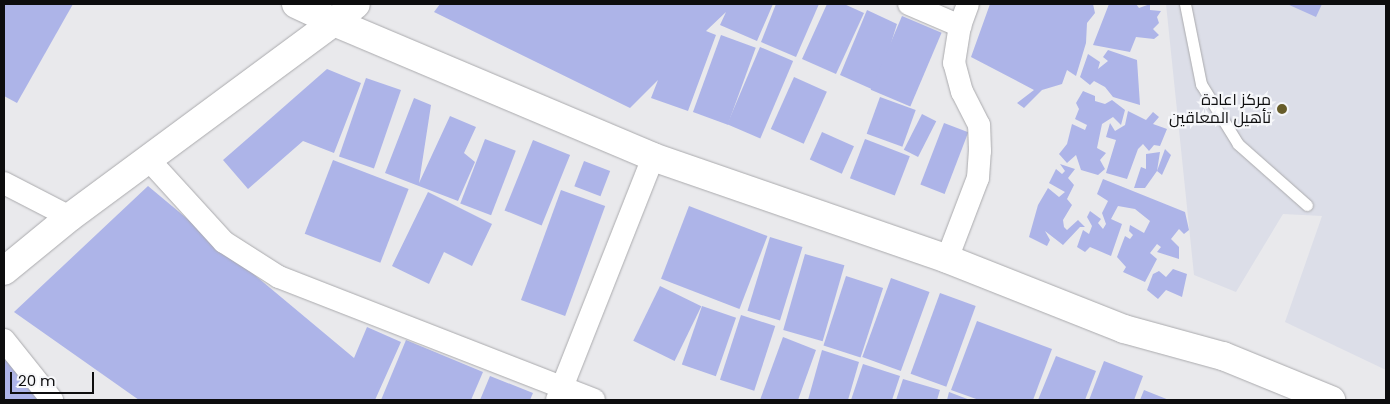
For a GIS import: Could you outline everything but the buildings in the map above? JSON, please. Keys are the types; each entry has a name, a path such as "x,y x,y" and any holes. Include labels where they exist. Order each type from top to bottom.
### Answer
{"street":[{"path":"296,4 334,22 653,157 947,259 1124,329 1223,356 1331,400"},
{"path":"4,271 70,217 356,4"},
{"path":"909,4 960,26"},
{"path":"947,259 978,178 979,125 962,92 954,63 960,26 968,4"},
{"path":"559,395 653,157"},
{"path":"149,160 224,242 248,260 279,277 559,395 594,400"},
{"path":"4,183 70,217"},
{"path":"4,340 52,400"}],"lane":[{"path":"1185,4 1201,84 1238,144 1307,205"}],"shaded area":[{"name":"مركز اعادة تأهيل المعاقين","path":"1166,4 1386,4 1386,370 1285,322 1322,216 1283,214 1236,292 1194,275"}],"place":[{"name":"مركز اعادة تأهيل المعاقين","path":"1282,109"}]}
